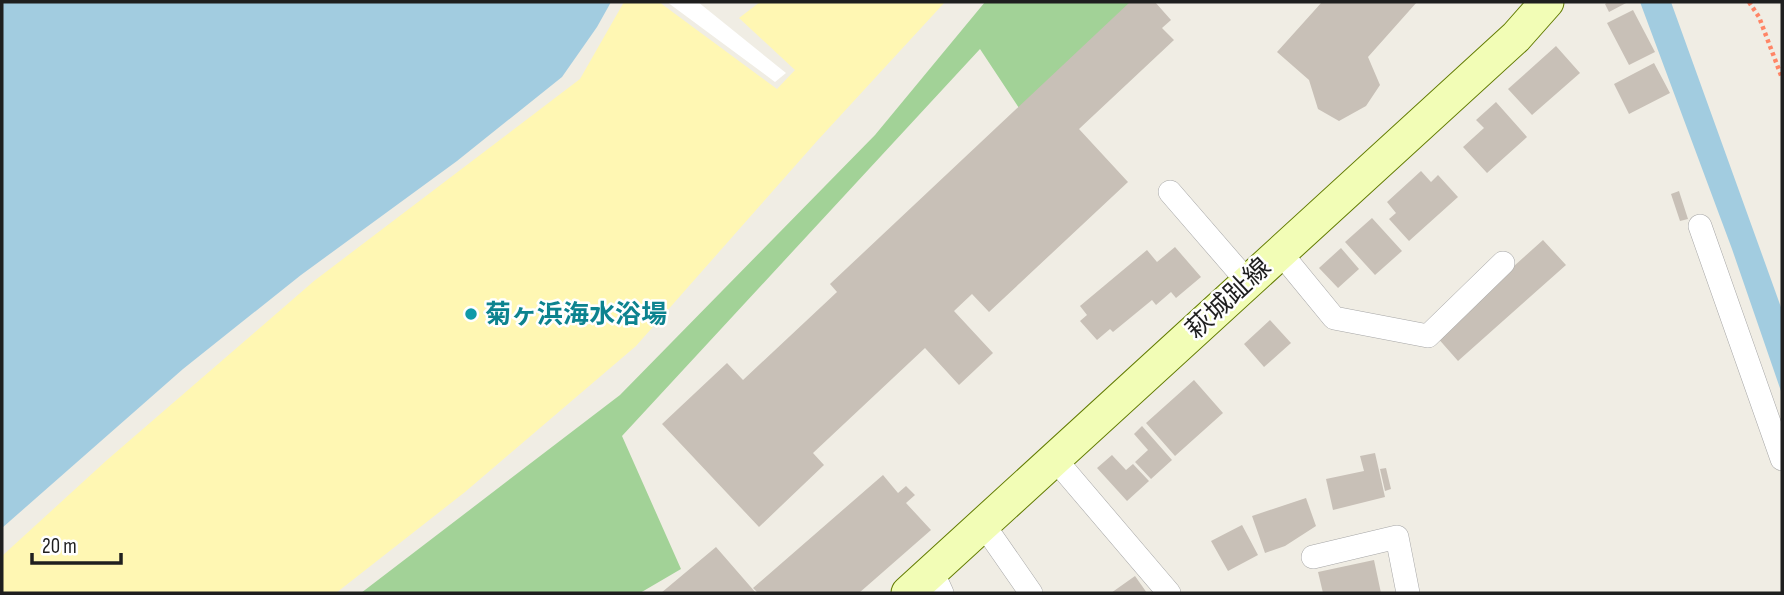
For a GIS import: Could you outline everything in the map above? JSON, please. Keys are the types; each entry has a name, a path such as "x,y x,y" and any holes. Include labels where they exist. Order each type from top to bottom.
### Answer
{"main road":[{"name":"萩城趾線","path":"908,593 937,582 983,524 1516,37 1548,2"}],"street":[{"path":"1170,192 1247,281"},
{"path":"1700,226 1782,459"},
{"path":"1279,251 1334,318 1428,336 1503,262"},
{"path":"1054,458 1169,593"},
{"path":"983,524 1031,593"},
{"path":"1313,557 1397,537 1408,593"}],"path":[{"path":"1749,2 1759,17 1782,78"}],"green space":[{"path":"985,2 1132,2 1025,117 980,49 622,436 681,569 640,593 361,593 620,395 875,135"}],"sand":[{"name":"菊ヶ浜海水浴場","path":"624,2 659,2 777,89 795,70 739,18 760,2 945,2 817,141 636,346 465,492 336,593 2,593 2,556 107,460 314,281 580,79"}],"water":[{"path":"2,2 611,2 562,77 457,161 301,275 183,369 2,528"},
{"path":"1640,2 1671,2 1782,310 1782,394 1732,249"}],"pier":[{"path":"667,2 698,2 786,73 775,82"}],"building":[{"path":"1130,2 1155,2 1171,20 1162,28 1174,40 1079,129 1128,182 989,312 972,294 954,311 993,353 959,385 925,348 813,453 824,465 759,527 662,424 727,363 743,380 837,292 830,284"},
{"path":"1322,2 1417,2 1368,57 1380,85 1366,106 1339,121 1318,109 1309,80 1277,52"},
{"path":"1628,2 1609,12 1605,4"},
{"path":"1633,10 1655,52 1629,65 1607,23"},
{"path":"1556,46 1580,73 1532,115 1508,89"},
{"path":"1654,63 1670,93 1629,114 1614,84"},
{"path":"1496,102 1527,137 1487,173 1463,147 1484,128 1476,120"},
{"path":"1421,171 1431,182 1438,175 1458,197 1409,241 1389,219 1396,213 1387,202"},
{"path":"1679,191 1688,219 1680,221 1671,194"},
{"path":"1372,218 1402,251 1375,275 1345,242"},
{"path":"1543,240 1566,265 1458,361 1436,336"},
{"path":"1175,247 1201,277 1176,298 1171,292 1156,305 1152,300 1113,332 1110,329 1097,340 1080,321 1087,315 1080,306 1147,250 1157,262"},
{"path":"1341,248 1359,269 1338,288 1319,268"},
{"path":"1270,320 1291,343 1264,367 1244,344"},
{"path":"1194,380 1223,413 1175,456 1146,423"},
{"path":"1142,426 1172,460 1151,479 1135,462 1148,450 1134,434"},
{"path":"1375,453 1385,497 1333,510 1326,479 1364,471 1360,456"},
{"path":"1112,455 1126,470 1133,464 1149,481 1127,501 1097,468"},
{"path":"1386,468 1391,489 1385,491 1380,469"},
{"path":"883,475 898,493 906,486 915,495 906,503 931,530 859,593 758,593 753,588"},
{"path":"1306,498 1316,526 1285,546 1265,553 1252,516"},
{"path":"1242,525 1258,555 1228,571 1211,541"},
{"path":"716,547 756,593 661,593"},
{"path":"1374,560 1381,593 1323,593 1318,572"},
{"path":"1135,576 1147,593 1111,593"}],"place":[{"name":"菊ヶ浜海水浴場","path":"471,314"}]}
